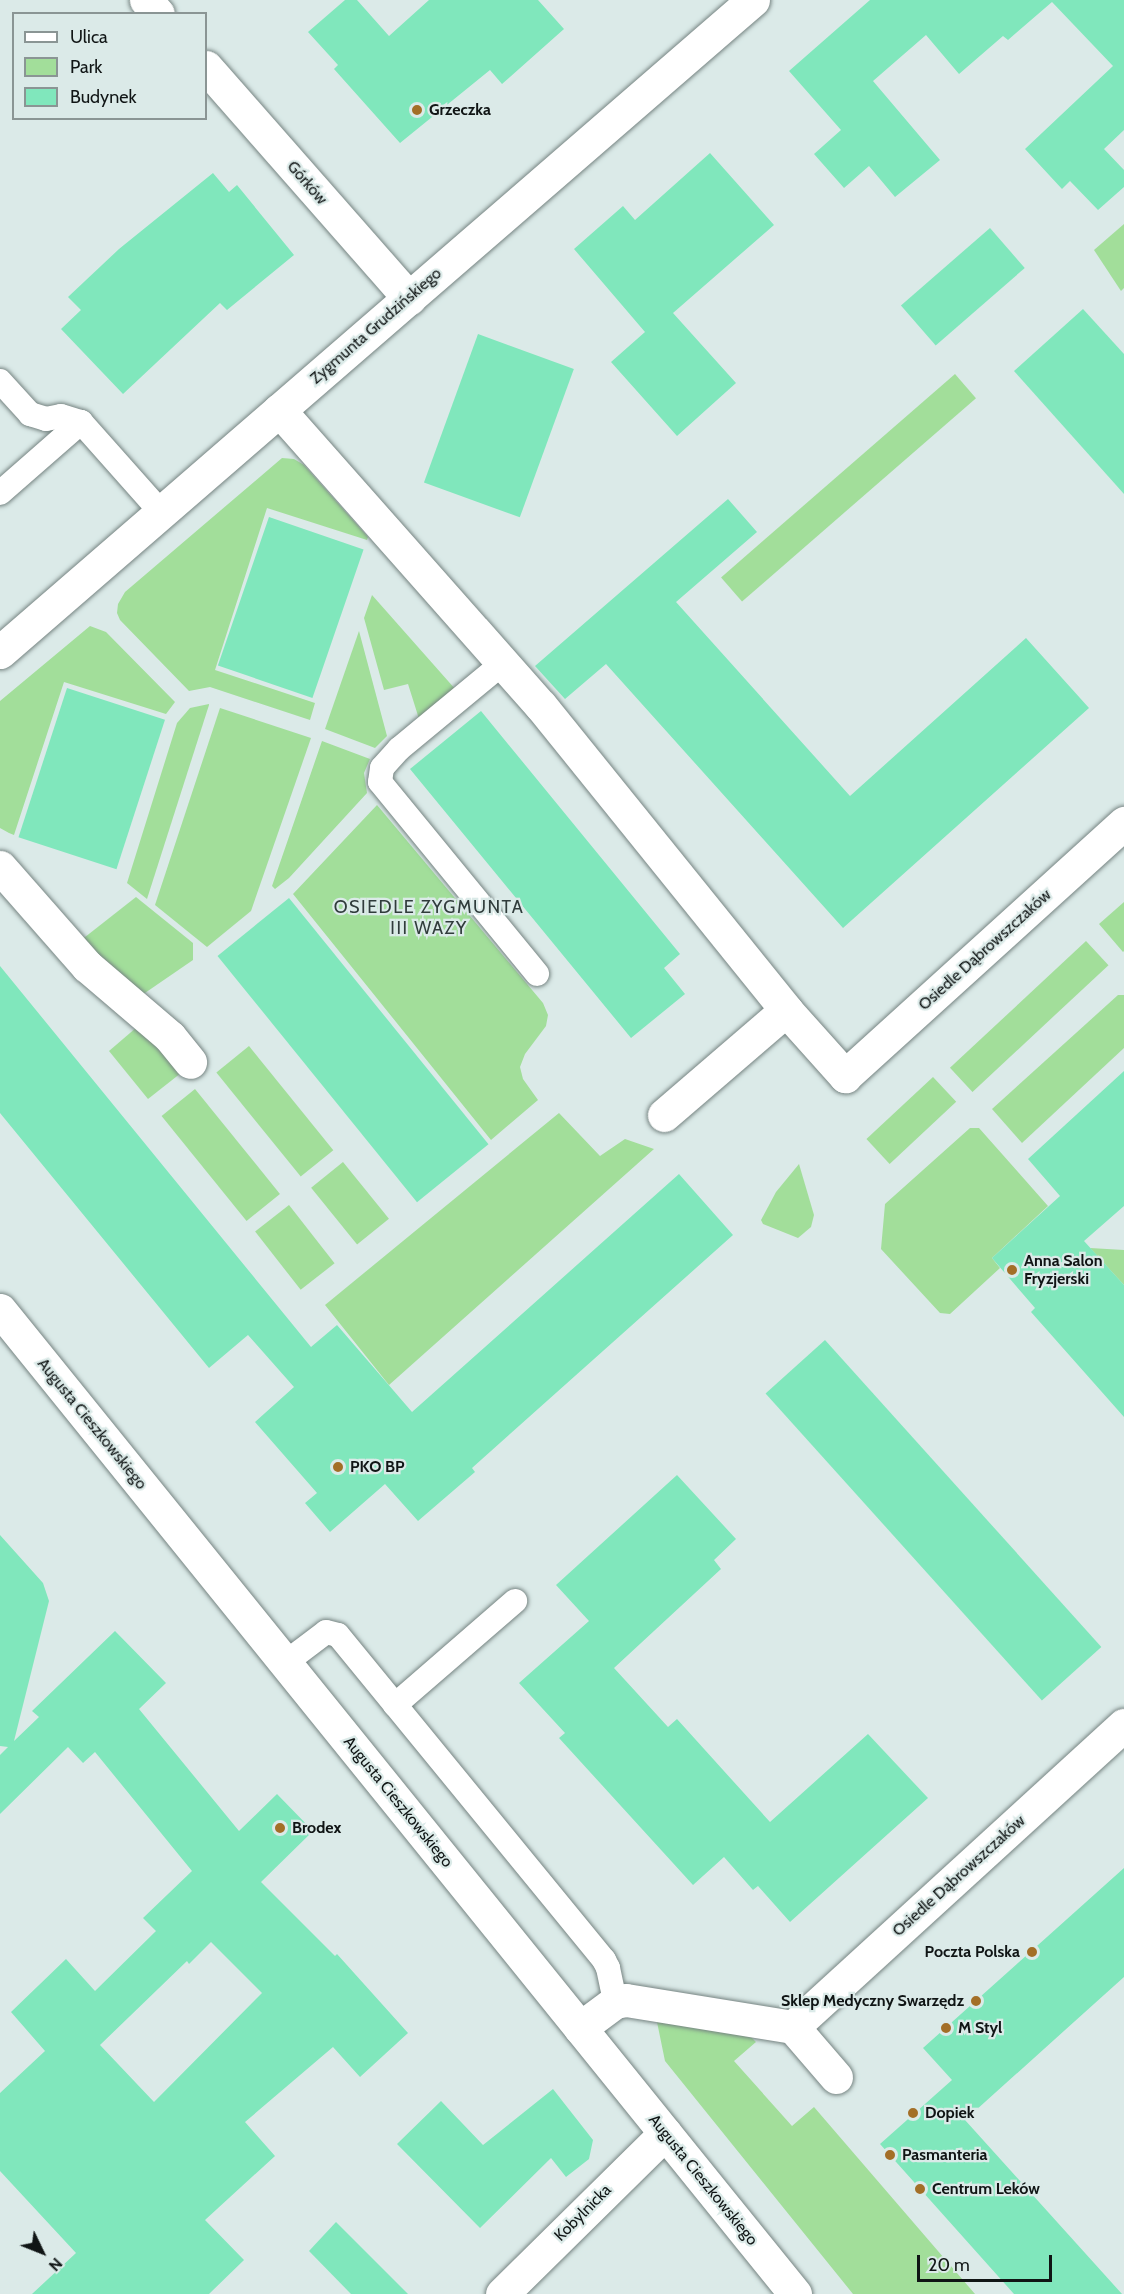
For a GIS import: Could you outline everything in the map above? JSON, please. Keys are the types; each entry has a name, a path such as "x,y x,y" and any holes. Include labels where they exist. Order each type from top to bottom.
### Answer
{"street":[{"path":"146,0 156,12"},
{"name":"Zygmunta Grudzińskiego","path":"0,652 753,0"},
{"name":"Górków","path":"207,68 409,298"},
{"path":"279,410 503,663 793,1019 664,1115"},
{"name":"Osiedle Dąbrowszczaków","path":"793,1019 845,1076 1124,823"},
{"path":"0,867 87,966 162,1030 190,1062"},
{"name":"Augusta Cieszkowskiego","path":"0,1310 795,2294"},
{"name":"Osiedle Dąbrowszczaków","path":"793,2027 1124,1725"},
{"path":"580,2028 615,2002 645,2001 793,2027 836,2077"},
{"name":"Kobylnicka","path":"502,2294 665,2133"}],"lane":[{"path":"0,381 30,414 46,419 61,416 81,422 161,512"},
{"path":"0,493 81,422"},
{"path":"503,663 399,749 382,768 380,782 537,974"},
{"path":"395,1705 515,1601"},
{"path":"285,1663 324,1633 333,1632 604,1960 608,1968 615,2002"}],"green space":[{"path":"1124,224 1124,288 1121,291 1094,250"},
{"path":"955,374 976,398 742,602 721,577"},
{"path":"282,458 294,459 304,465 368,537 367,540 267,508 215,670 315,703 310,720 210,687 189,691 120,620 117,613 118,604 125,592"},
{"path":"372,595 456,690 420,722 408,684 384,690 364,618"},
{"path":"90,626 106,632 175,702 166,714 64,682 14,835 0,828 0,701"},
{"path":"359,631 387,736 375,748 325,729"},
{"path":"209,704 147,899 127,883 177,723 190,708"},
{"path":"220,708 311,738 251,911 207,947 155,905"},
{"path":"322,741 370,759 364,773 367,793 289,878 275,889 272,886"},
{"path":"377,805 543,1003 548,1015 546,1026 525,1054 520,1067 523,1079 538,1100 491,1140 293,894"},
{"path":"136,897 193,943 193,960 142,995 80,941"},
{"path":"1124,902 1124,951 1123,952 1099,924"},
{"path":"1086,941 1109,965 972,1092 950,1068"},
{"path":"1118,995 1124,995 1124,1048 1022,1143 992,1109"},
{"path":"137,1027 181,1073 148,1099 109,1051"},
{"path":"249,1046 333,1150 301,1177 216,1072"},
{"path":"933,1077 956,1102 890,1164 866,1139"},
{"path":"195,1089 280,1194 247,1221 162,1116"},
{"path":"559,1113 600,1156 625,1139 654,1149 389,1385 325,1305"},
{"path":"970,1128 979,1128 1048,1206 992,1258 1000,1268 950,1314 940,1313 881,1249 885,1204"},
{"path":"343,1162 389,1219 357,1245 311,1188"},
{"path":"799,1164 814,1215 811,1227 798,1238 763,1224 761,1220 776,1192"},
{"path":"289,1205 335,1263 301,1290 255,1231"},
{"path":"1090,1248 1124,1250 1124,1285"},
{"path":"657,2022 749,2035 756,2042 734,2061 792,2126 814,2107 975,2294 853,2294 665,2061"}],"building":[{"path":"345,0 357,0 389,36 429,0 538,0 564,29 502,84 490,70 400,143 334,69 338,65 308,32"},
{"path":"870,0 1124,0 1124,130 1104,149 1124,170 1124,187 1098,210 1070,181 1062,189 1025,149 1113,66 1052,2 1008,40 1003,36 959,74 926,35 873,81 940,160 895,197 869,166 844,188 814,154 841,130 789,71"},
{"path":"710,153 774,225 673,313 736,383 677,436 611,362 645,332 574,249 623,206 635,220"},
{"path":"213,173 229,192 237,185 294,255 227,310 220,303 123,394 61,329 81,310 68,297 119,249"},
{"path":"990,228 1025,268 936,345 901,305"},
{"path":"1083,309 1124,354 1124,494 1014,371"},
{"path":"478,334 574,369 520,517 424,482"},
{"path":"728,499 757,532 676,602 850,796 1026,638 1089,708 843,928 606,664 565,699 535,666"},
{"path":"269,517 364,550 312,698 218,665"},
{"path":"67,688 165,720 116,869 18,837"},
{"path":"481,711 680,954 664,968 685,994 631,1038 410,769"},
{"path":"289,898 488,1144 417,1202 218,956"},
{"path":"0,966 311,1347 337,1325 412,1412 679,1174 733,1235 472,1468 475,1472 418,1521 385,1484 330,1532 305,1503 317,1493 255,1422 294,1387 248,1335 209,1368 0,1113"},
{"path":"1124,1071 1124,1206 1084,1241 1124,1285 1124,1417 1031,1312 1035,1308 992,1258 1060,1196 1028,1159"},
{"path":"825,1340 1101,1647 1042,1700 766,1394"},
{"path":"677,1475 736,1539 714,1560 721,1569 614,1668 668,1727 677,1719 770,1822 868,1734 928,1798 790,1922 758,1886 753,1890 724,1857 693,1885 559,1738 565,1733 519,1683 589,1621 556,1585"},
{"path":"0,1535 43,1583 49,1601 14,1741 39,1717 32,1711 115,1631 166,1683 139,1709 239,1831 277,1794 313,1831 261,1882 335,1956 337,1954 408,2033 360,2077 333,2047 245,2122 275,2156 205,2220 244,2260 209,2294 32,2294 76,2253 0,2171 0,2093 45,2051 11,2012 66,1959 95,1991 156,1931 143,1918 192,1871 95,1752 83,1763 68,1747 0,1814 0,1755 8,1747 0,1746","holes":["211,1942 262,1993 154,2102 100,2045 187,1961 189,1964"]},
{"path":"1124,1868 1124,1977 965,2120 1122,2294 1014,2294 880,2144 952,2080 923,2048"},
{"path":"553,2089 593,2140 589,2159 566,2177 551,2158 480,2228 397,2144 441,2101 483,2145"},
{"path":"336,2222 408,2294 351,2294 309,2251"}],"place":[{"name":"Grzeczka","path":"417,110"},
{"name":"Anna Salon Fryzjerski","path":"1012,1270"},
{"name":"PKO BP","path":"338,1467"},
{"name":"Brodex","path":"280,1828"},
{"name":"Poczta Polska","path":"1032,1952"},
{"name":"Sklep Medyczny Swarzędz","path":"976,2001"},
{"name":"M Styl","path":"946,2028"},
{"name":"Dopiek","path":"913,2113"},
{"name":"Pasmanteria","path":"890,2155"},
{"name":"Centrum Leków","path":"920,2189"}],"district":[{"name":"OSIEDLE ZYGMUNTA III WAZY","path":"429,918"}]}
